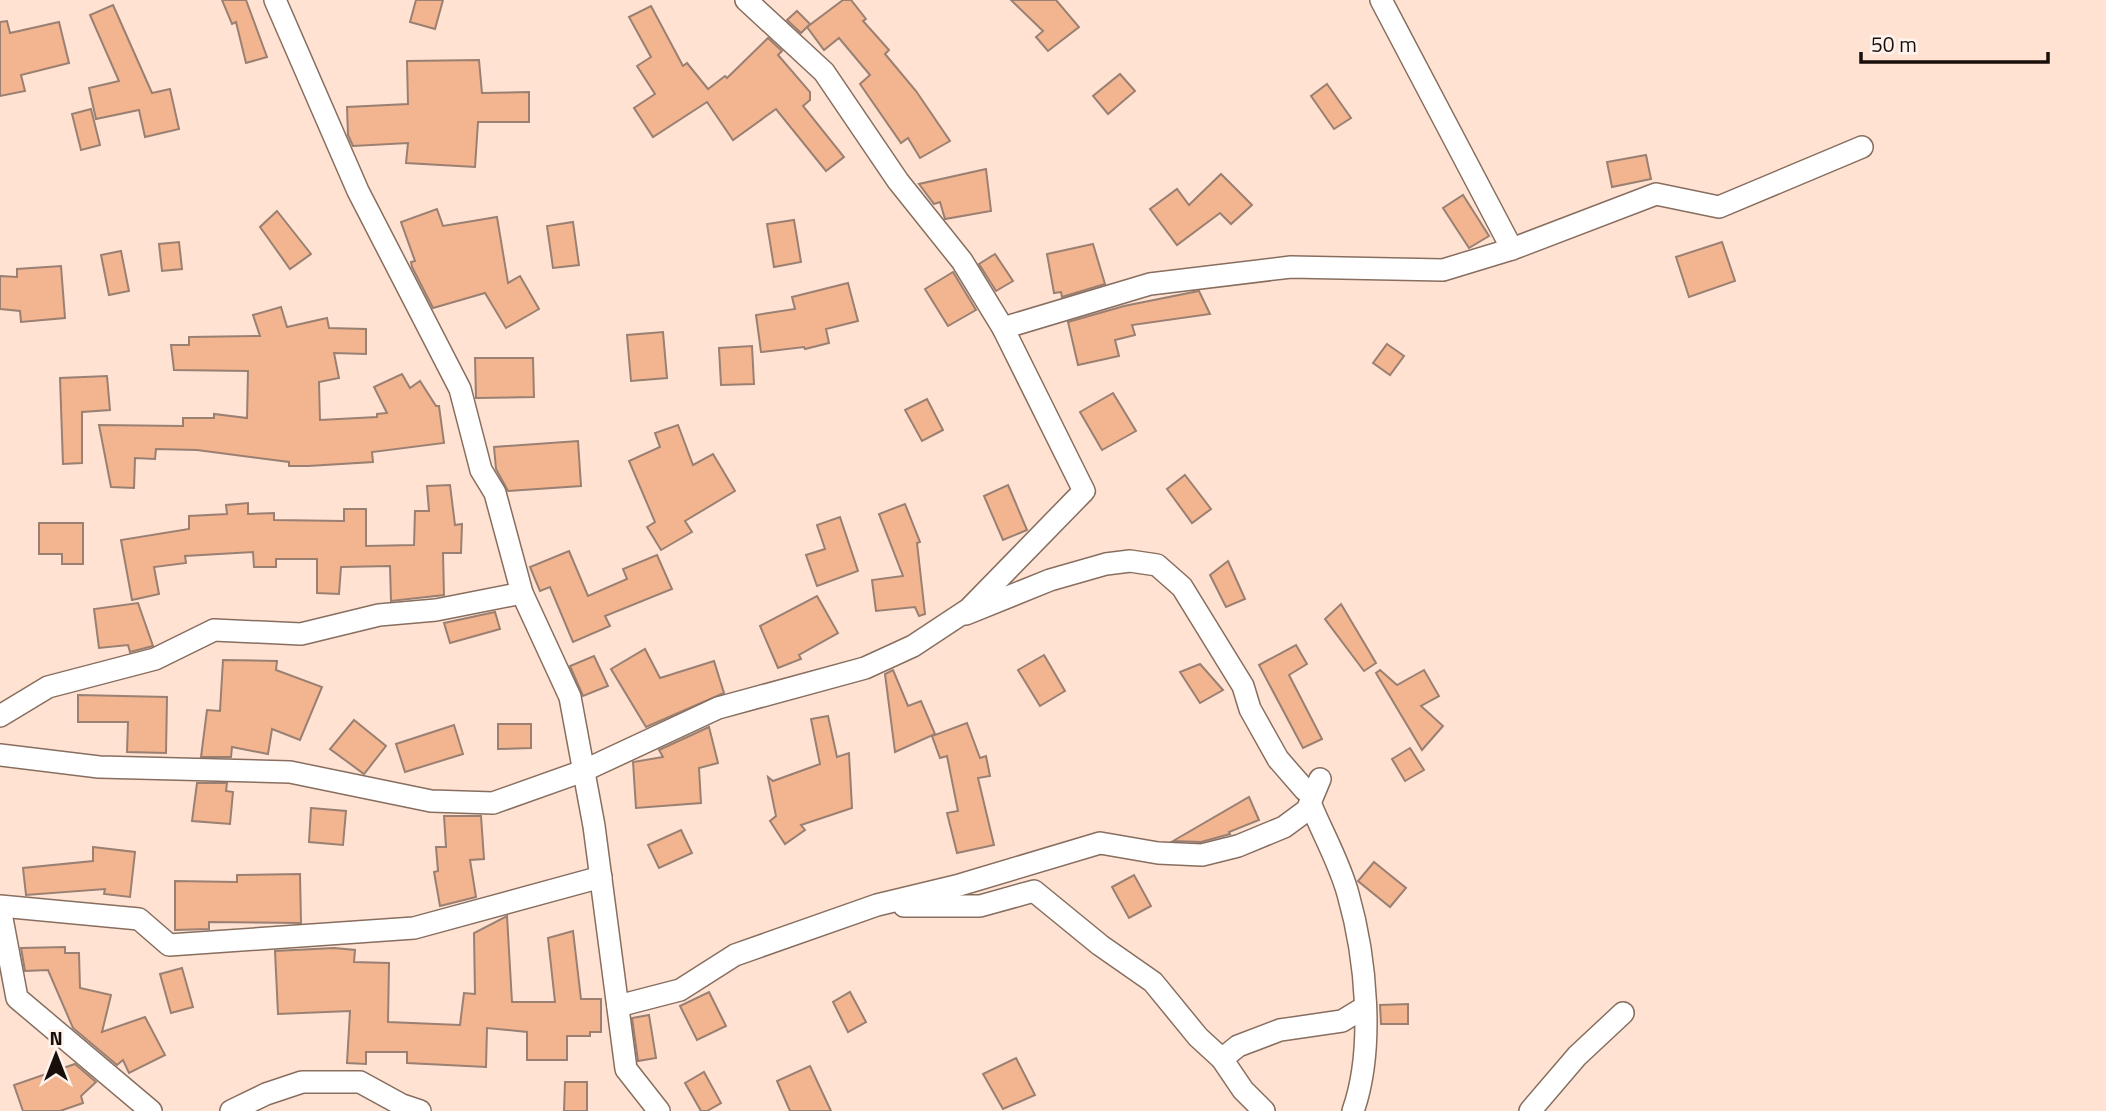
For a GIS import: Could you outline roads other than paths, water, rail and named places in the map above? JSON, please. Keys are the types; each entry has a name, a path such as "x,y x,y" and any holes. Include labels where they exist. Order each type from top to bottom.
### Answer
{"street":[{"path":"275,0 363,202 460,389 481,470 495,493 522,593 570,698 601,877 626,1069 659,1111"},
{"path":"0,755 99,767 290,772 431,800 493,803 583,771 718,708 865,668 913,646 969,609 1084,491 1003,328 962,261 898,181 824,72 746,0"},
{"path":"1381,0 1512,249"},
{"path":"1003,328 1150,284 1291,267 1443,270 1512,249 1656,194 1718,207 1862,147"},
{"path":"958,617 1002,602 1050,580 1106,564 1130,561 1157,565 1182,587 1242,686 1250,709 1278,759 1312,791 1348,892 1366,1007 1360,1091 1353,1111"},
{"path":"0,716 48,687 155,659 214,630 301,634 379,615 436,610 522,593"},
{"path":"618,1006 680,990 735,956 877,905 1100,843 1158,853 1202,855 1238,846 1283,827 1312,791"},
{"path":"151,1111 17,998 0,907 139,919 169,945 414,929 601,877"},
{"path":"877,905 980,906 1034,891 1100,945 1153,982 1198,1037 1222,1059 1242,1090 1264,1111"},
{"path":"1222,1059 1238,1046 1280,1030 1342,1021 1366,1007"},
{"path":"1530,1111 1577,1056 1623,1013"},
{"path":"230,1111 266,1094 302,1082 360,1082 420,1111"}]}
